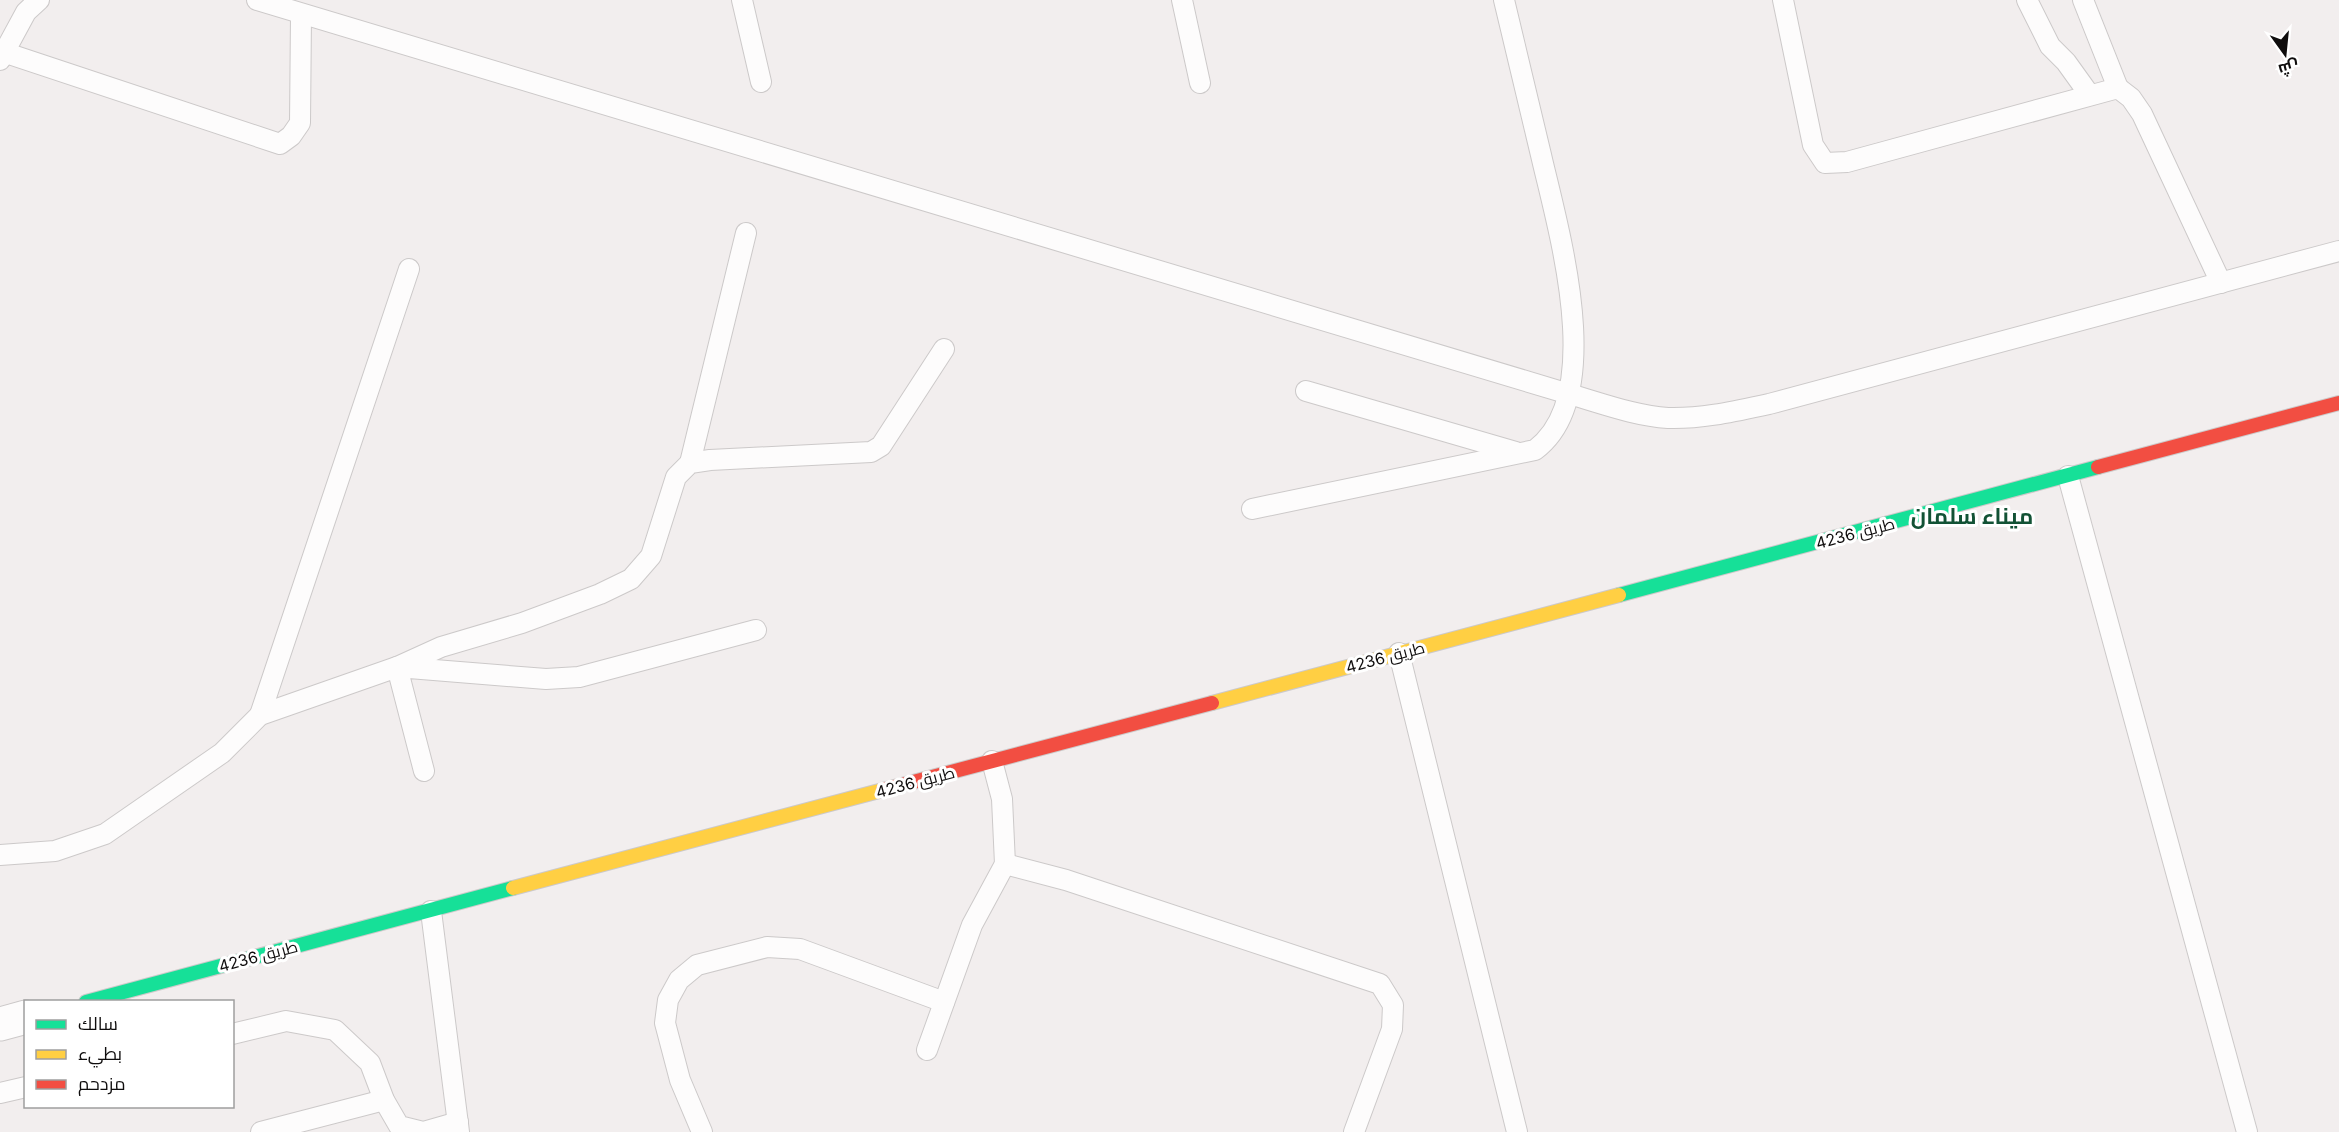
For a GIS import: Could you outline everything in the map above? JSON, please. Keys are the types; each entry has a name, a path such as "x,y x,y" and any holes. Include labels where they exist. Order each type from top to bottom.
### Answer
{"street":[{"name":"طريق 4236","path":"94,1000 2339,403"},
{"path":"0,1024 24,1018"}],"lane":[{"path":"39,0 26,12 1,56 280,144 291,136 300,123 301,15"},
{"path":"257,0 1569,394 1625,410 1667,418 1716,415 1769,404 2339,252"},
{"path":"742,0 761,82"},
{"path":"1182,0 1200,83"},
{"path":"1252,509 1535,450 1548,440 1569,394 1573,337 1567,266 1504,0"},
{"path":"1783,0 1813,145 1825,163 1847,162 2088,94 2118,88"},
{"path":"2027,0 2050,46 2066,62 2088,94"},
{"path":"2083,0 2118,88 2131,98 2142,114 2221,283"},
{"path":"0,855 55,851 105,834 222,753 260,715 397,667 441,647 522,623 600,594 631,579 651,556 676,477 690,463 746,233"},
{"path":"260,715 410,269"},
{"path":"690,463 870,452 881,446 944,349"},
{"path":"1306,391 1519,453"},
{"path":"2068,476 2247,1132"},
{"path":"397,667 546,680 579,677 756,630"},
{"path":"1399,653 1516,1132"},
{"path":"397,667 424,771"},
{"path":"927,1050 972,925 1005,864 1002,799 992,761"},
{"path":"1005,864 1066,880 1380,984 1393,1005 1392,1029 1354,1132"},
{"path":"234,1034 286,1021 335,1030 370,1063 384,1100 400,1129 423,1132 458,1127 431,911"},
{"path":"702,1132 680,1080 665,1023 668,1000 679,980 697,965 767,947 800,948 944,1002"},
{"path":"0,1093 24,1087"},
{"path":"261,1132 384,1100"}],"traffic: fast":[{"path":"1619,595 2098,467"},
{"path":"93,1000 513,888"}],"traffic: slow":[{"path":"1212,703 1619,595"},
{"path":"513,888 883,790"}],"traffic: jam":[{"path":"2098,467 2339,403"},
{"path":"883,790 1212,703"}],"district":[{"name":"ميناء سلمان","path":"1972,516"}]}
